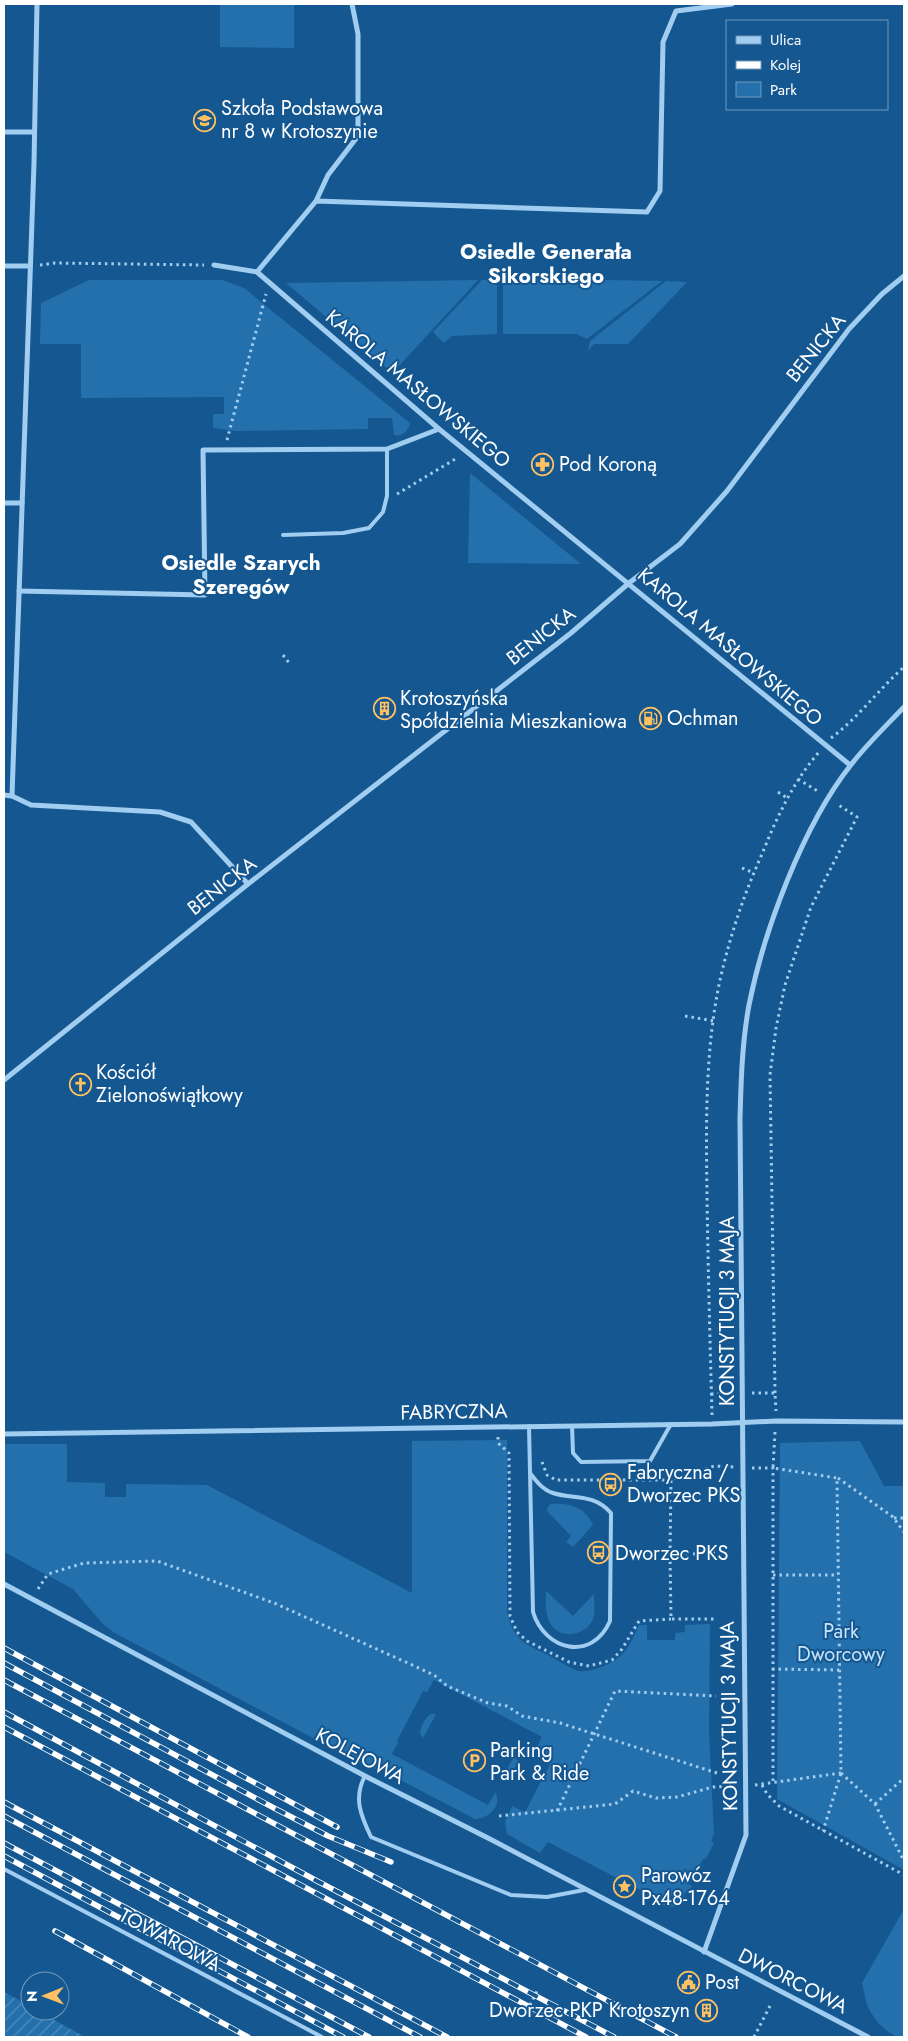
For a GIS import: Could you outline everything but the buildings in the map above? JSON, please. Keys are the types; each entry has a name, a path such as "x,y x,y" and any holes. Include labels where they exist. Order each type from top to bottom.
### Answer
{"street":[{"path":"12,796 37,4"},
{"path":"214,265 257,272 316,201 328,175 358,136 358,34 352,4"},
{"path":"316,201 647,212 660,190 663,42 676,11 732,4"},
{"path":"4,132 34,132"},
{"path":"4,266 30,266"},
{"name":"KAROLA MASŁOWSKIEGO","path":"257,272 439,429 850,765"},
{"name":"BENICKA","path":"4,1080 248,884 570,633 686,537 727,491 849,329 882,294 904,276"},
{"path":"19,592 205,595 203,450 386,449 439,429"},
{"path":"4,502 22,502"},
{"name":"KONSTYTUCJI 3 MAJA","path":"704,1952 746,1834 741,1110 742,1064 749,1007 758,964 782,895 803,844 850,765 904,707"},
{"path":"4,795 12,796 32,805 160,812 191,822 248,884"},
{"name":"FABRYCZNA","path":"4,1434 572,1426 776,1421 904,1422"},
{"name":"KOLEJOWA","path":"4,1584 365,1776 488,1838 704,1952"},
{"name":"DWORCOWA","path":"704,1952 868,2037"}],"lane":[{"path":"282,535 343,533 369,528 383,512 387,496 386,449"},
{"path":"572,1426 573,1453 581,1462 609,1462 650,1461 671,1424"},
{"path":"529,1426 529,1462 533,1612 537,1624 552,1640 572,1648 583,1647 592,1644 602,1635 610,1621 611,1513 603,1504 590,1498 552,1493 537,1482 530,1473"},
{"path":"365,1776 358,1788 362,1817 371,1837 511,1895 547,1897 584,1890"},
{"name":"TOWAROWA","path":"4,1868 322,2037"}],"path":[{"path":"30,266 55,263 214,265"},
{"path":"224,450 269,282"},
{"path":"401,493 456,458"},
{"path":"283,655 290,664"},
{"path":"773,1783 773,1468 776,1421 770,1075 776,1028 785,985 810,907 857,817 798,779"},
{"path":"778,792 788,798"},
{"path":"742,868 754,873"},
{"path":"686,1016 714,1021"},
{"path":"711,1394 775,1393"},
{"path":"498,1427 498,1443 509,1453 510,1616 513,1624 522,1636 568,1662 589,1666 612,1660 622,1649 639,1621 716,1619"},
{"path":"529,1462 542,1461 548,1475 556,1480 671,1480 714,1466"},
{"path":"773,1468 837,1478 893,1518 904,1532"},
{"path":"823,1831 841,1773 837,1478"},
{"path":"671,1480 671,1619"},
{"path":"893,1518 904,1518"},
{"path":"670,1555 715,1554"},
{"path":"32,1598 48,1574 84,1563 157,1561 274,1603 434,1675 447,1686 488,1703 507,1706 522,1716 560,1723 595,1733 716,1773"},
{"path":"773,1575 838,1575"},
{"path":"772,1669 839,1670"},
{"path":"557,1811 615,1691 716,1696"},
{"path":"841,1773 762,1785 767,1794 779,1806 904,1875"},
{"path":"841,1773 875,1804 904,1861"},
{"path":"875,1804 904,1778"},
{"path":"499,1816 616,1804 633,1791 656,1798 663,1798 677,1797 717,1786"},
{"path":"527,2011 536,1991"},
{"path":"754,2037 770,2006"}],"green space":[{"path":"220,4 294,4 294,48 220,47"},
{"path":"89,280 222,280 244,288 410,423 408,429 405,433 394,435 392,418 368,418 368,429 235,431 213,428 213,414 224,414 224,397 81,398 81,344 40,344 41,303"},
{"path":"478,280 398,367 389,370 286,283"},
{"path":"482,280 497,280 497,334 452,336 444,343 433,332"},
{"path":"503,280 662,281 587,339 576,334 503,334"},
{"path":"666,281 687,282 628,344 594,344 588,351 590,341"},
{"path":"470,473 581,564 468,563"},
{"path":"507,1440 507,1613 513,1630 521,1640 571,1668 584,1671 607,1665 620,1657 632,1640 639,1625 647,1625 647,1640 675,1640 675,1633 685,1632 685,1625 710,1624 709,1731 714,1834 711,1841 714,1843 706,1859 704,1858 700,1864 703,1866 702,1869 699,1868 695,1874 696,1878 693,1877 689,1884 692,1886 688,1893 685,1892 682,1899 684,1900 678,1906 670,1907 675,1897 665,1894 665,1906 660,1904 661,1901 548,1842 540,1853 507,1834 505,1822 512,1806 525,1812 550,1764 538,1758 536,1749 542,1737 434,1680 427,1692 423,1691 392,1754 488,1805 495,1793 497,1803 495,1808 484,1817 475,1819 387,1773 360,1763 113,1632 103,1624 73,1589 4,1552 4,1444 67,1444 67,1482 105,1483 105,1497 126,1497 126,1484 207,1485 412,1593 412,1441"},
{"name":"Park Dworcowy","path":"860,1441 884,1486 904,1486 904,1870 777,1799 780,1443"},
{"path":"551,1504 571,1505 581,1510 590,1519 593,1525 573,1547 566,1542 571,1536 547,1511 548,1506"},
{"path":"546,1591 573,1616 594,1594 592,1621 582,1631 575,1633 568,1634 556,1630 551,1625 547,1615"},
{"path":"431,1714 436,1714 423,1738 420,1734 421,1729 425,1720"},
{"path":"514,1756 518,1761 510,1776 506,1780 502,1779"},
{"path":"904,1909 904,2037 887,2031 874,2018 868,2007 862,1983"},
{"path":"4,1992 20,2001 20,2021 56,2021 85,2037 4,2037"}],"railway":[{"path":"4,1648 337,1827"},
{"path":"4,1663 328,1836 391,1862"},
{"path":"4,1680 676,2037"},
{"path":"4,1712 319,1882 614,2037"},
{"path":"4,1727 586,2037"},
{"path":"4,1802 447,2037"},
{"path":"4,1816 420,2037"},
{"path":"4,1843 369,2037"},
{"path":"4,1856 343,2037"},
{"path":"55,1931 248,2037"}],"place":[{"name":"Szkoła Podstawowa nr 8 w Krotoszynie","path":"205,120"},
{"name":"Pod Koroną","path":"543,464"},
{"name":"Krotoszyńska Spółdzielnia Mieszkaniowa","path":"384,709"},
{"name":"Ochman","path":"651,718"},
{"name":"Kościół Zielonoświątkowy","path":"80,1084"},
{"name":"Fabryczna / Dworzec PKS","path":"611,1484"},
{"name":"Dworzec PKS","path":"599,1553"},
{"name":"Parking Park & Ride","path":"474,1761"},
{"name":"Parowóz Px48-1764","path":"625,1887"},
{"name":"Post","path":"689,1982"},
{"name":"Dworzec PKP Krotoszyn","path":"706,2010"}],"district":[{"name":"Osiedle Generała Sikorskiego","path":"546,264"},
{"name":"Osiedle Szarych Szeregów","path":"241,575"}]}
